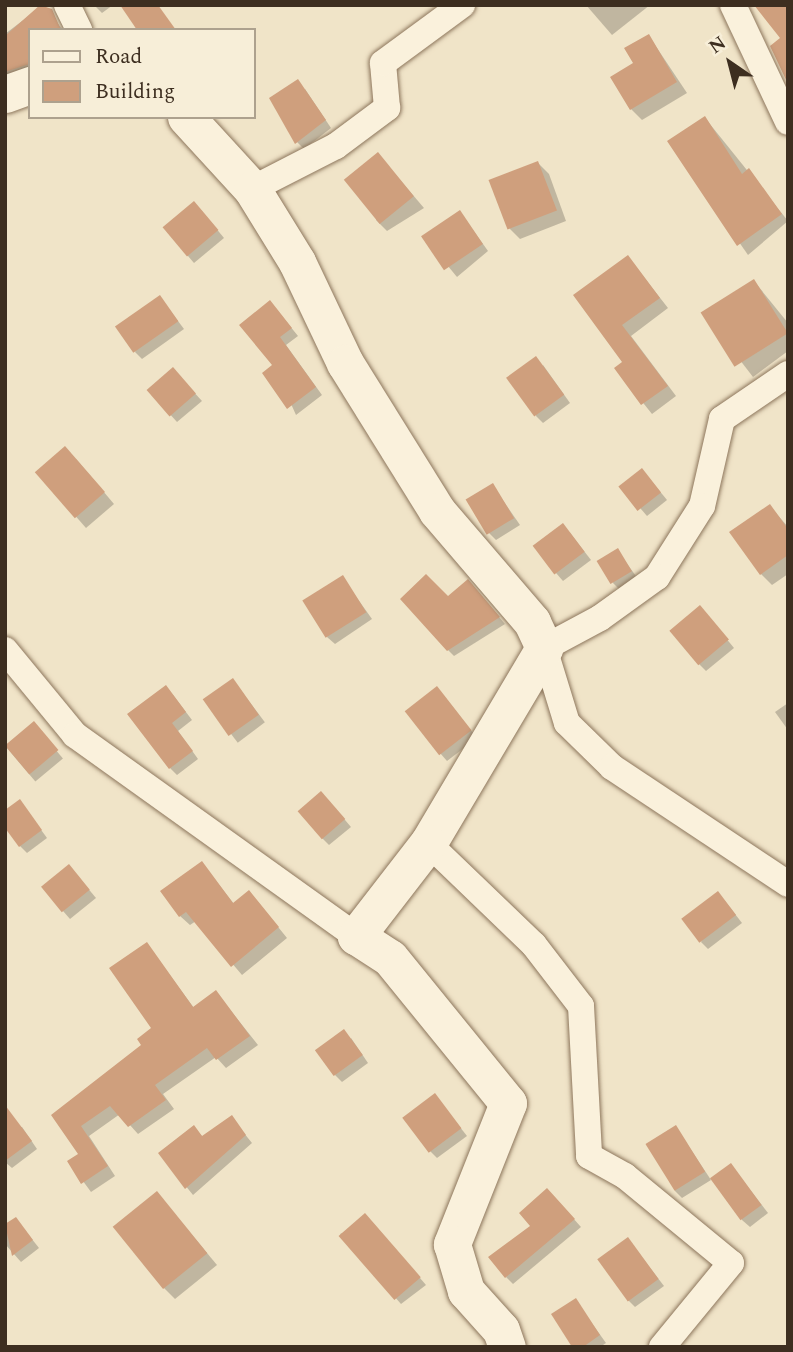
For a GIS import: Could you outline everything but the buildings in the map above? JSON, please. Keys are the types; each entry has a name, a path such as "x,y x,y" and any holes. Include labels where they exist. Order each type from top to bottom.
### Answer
{"main road":[{"path":"5,94 28,86"},
{"path":"188,119 252,190 297,262 345,363 438,511 532,622 544,648 428,843 356,936 390,958 508,1103 452,1244 466,1291 501,1330 507,1347"}],"street":[{"path":"67,5 78,28"},
{"path":"252,190 336,146 387,108 383,63 462,5"},
{"path":"733,5 788,122"},
{"path":"788,374 722,419 702,506 657,577 600,618 544,648 567,723 612,767 788,884"},
{"path":"5,650 75,735 356,936"},
{"path":"428,843 534,945 580,1006 589,1156 625,1176 731,1264 662,1347"}]}
